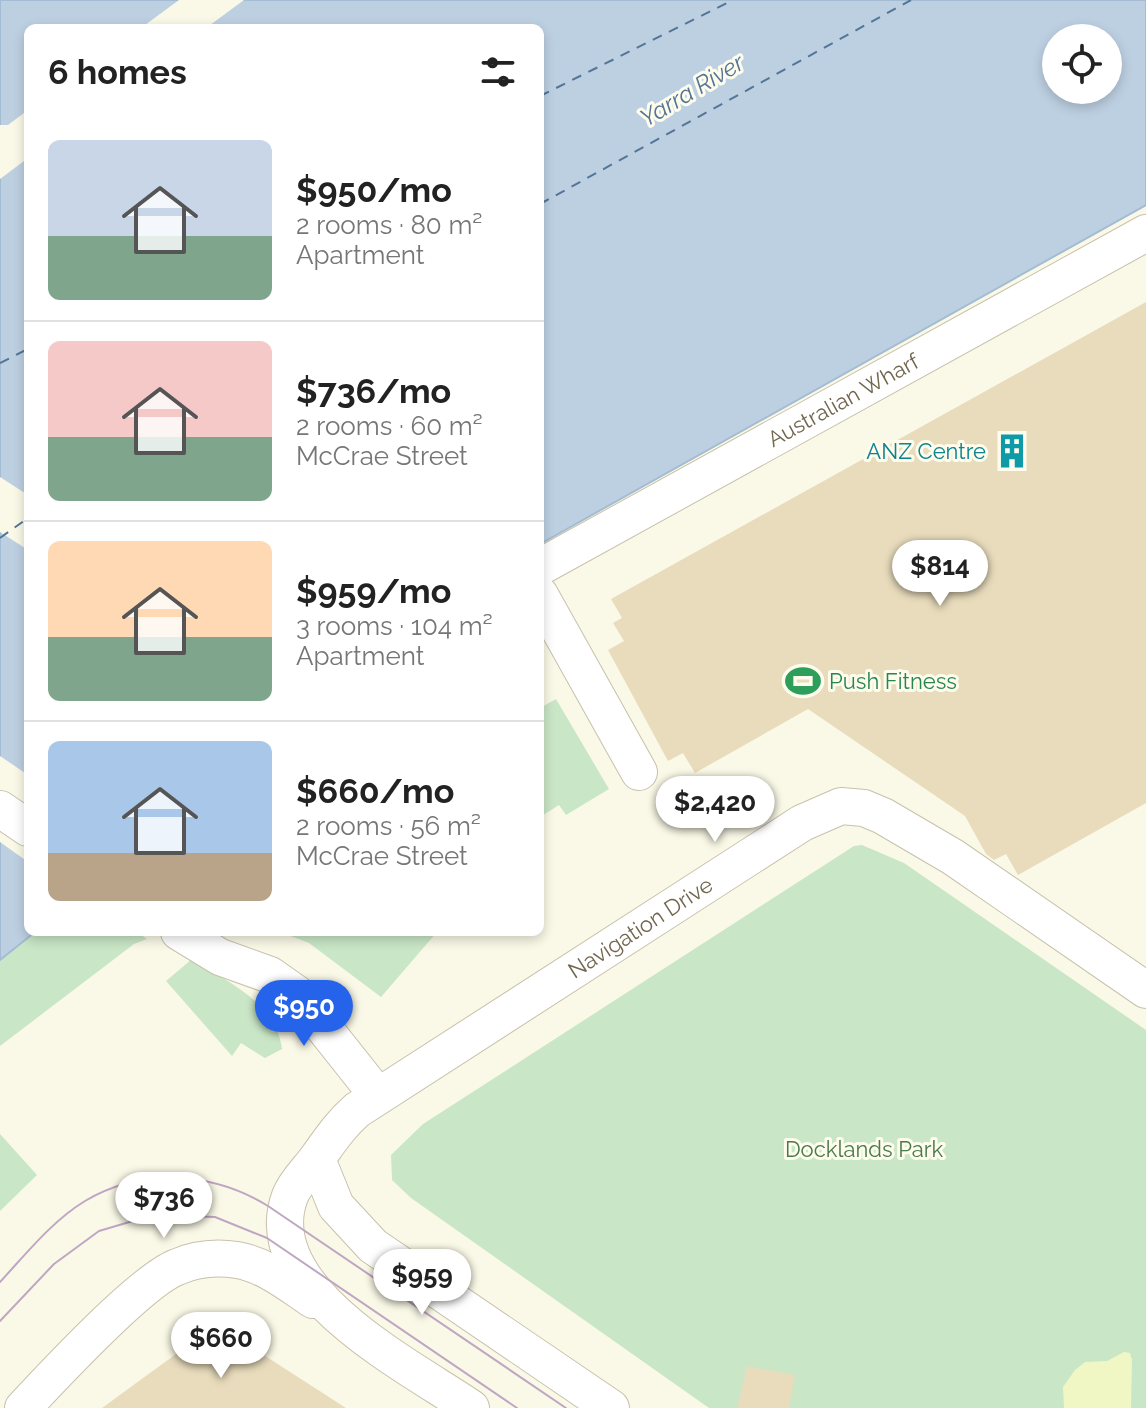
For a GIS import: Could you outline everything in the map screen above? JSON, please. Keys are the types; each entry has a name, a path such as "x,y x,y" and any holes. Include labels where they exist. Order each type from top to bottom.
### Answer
{"street":[{"name":"Australian Wharf","path":"544,565 1146,233"},
{"path":"544,602 639,772"},
{"name":"Navigation Drive","path":"347,1323 310,1291 292,1255 288,1205 298,1181 341,1124 378,1096 802,823 841,806 872,811 953,857 1146,990"},
{"path":"0,809 24,825"},
{"path":"186,936 220,957 270,975 293,991 327,1027 378,1096"},
{"path":"317,1159 336,1206 373,1246 611,1408"},
{"path":"23,1408 158,1279 177,1267 196,1261 231,1260 256,1265 471,1408"}],"green space":[{"path":"556,699 609,789 566,815 559,805 544,814 544,706"},
{"name":"Docklands Park","path":"862,845 904,863 1146,1030 1146,1408 709,1408 411,1198 392,1180 391,1155 423,1124 854,846"},
{"path":"30,936 143,936 147,939 134,944 0,1046 0,960"},
{"path":"291,936 434,936 381,997 309,943"},
{"path":"192,959 260,1006 278,1033 282,1049 265,1058 241,1043 232,1056 166,981"},
{"path":"0,1134 37,1175 0,1211"}],"sand":[{"path":"1124,1352 1130,1353 1132,1360 1131,1408 1064,1408 1063,1387 1075,1370 1085,1362 1107,1361"}],"water":[{"name":"Yarra River","path":"0,0 1146,0 1146,205 544,542 544,24 24,24 24,936 30,936 0,960"}],"pier":[{"path":"179,0 244,0 211,24 146,24"},
{"path":"24,113 24,161 0,179 0,125 8,125"},
{"path":"0,477 24,492 24,547 0,532"},
{"path":"0,756 24,772 24,859 0,842"}],"building":[{"name":"ANZ Centre","path":"1146,302 1146,803 1018,875 1006,854 994,860 986,854 965,816 808,709 695,773 683,753 668,761 608,650 624,641 613,623 622,618 611,599"},
{"path":"228,1316 226,1346 253,1348 346,1408 102,1408"},
{"path":"747,1366 795,1375 789,1408 737,1408"}],"ferry route":[{"path":"544,94 733,0"},
{"path":"544,202 911,0"},
{"path":"0,363 24,351"},
{"path":"0,538 24,521"}],"tram line":[{"path":"0,1282 50,1228 73,1209 107,1190 130,1183 178,1178 224,1186 268,1206 566,1408"},
{"path":"0,1321 54,1264 99,1231 153,1215 215,1217 267,1238 517,1408"}],"place":[{"name":"ANZ Centre","path":"1012,451"},
{"name":"Push Fitness","path":"803,681"}]}
